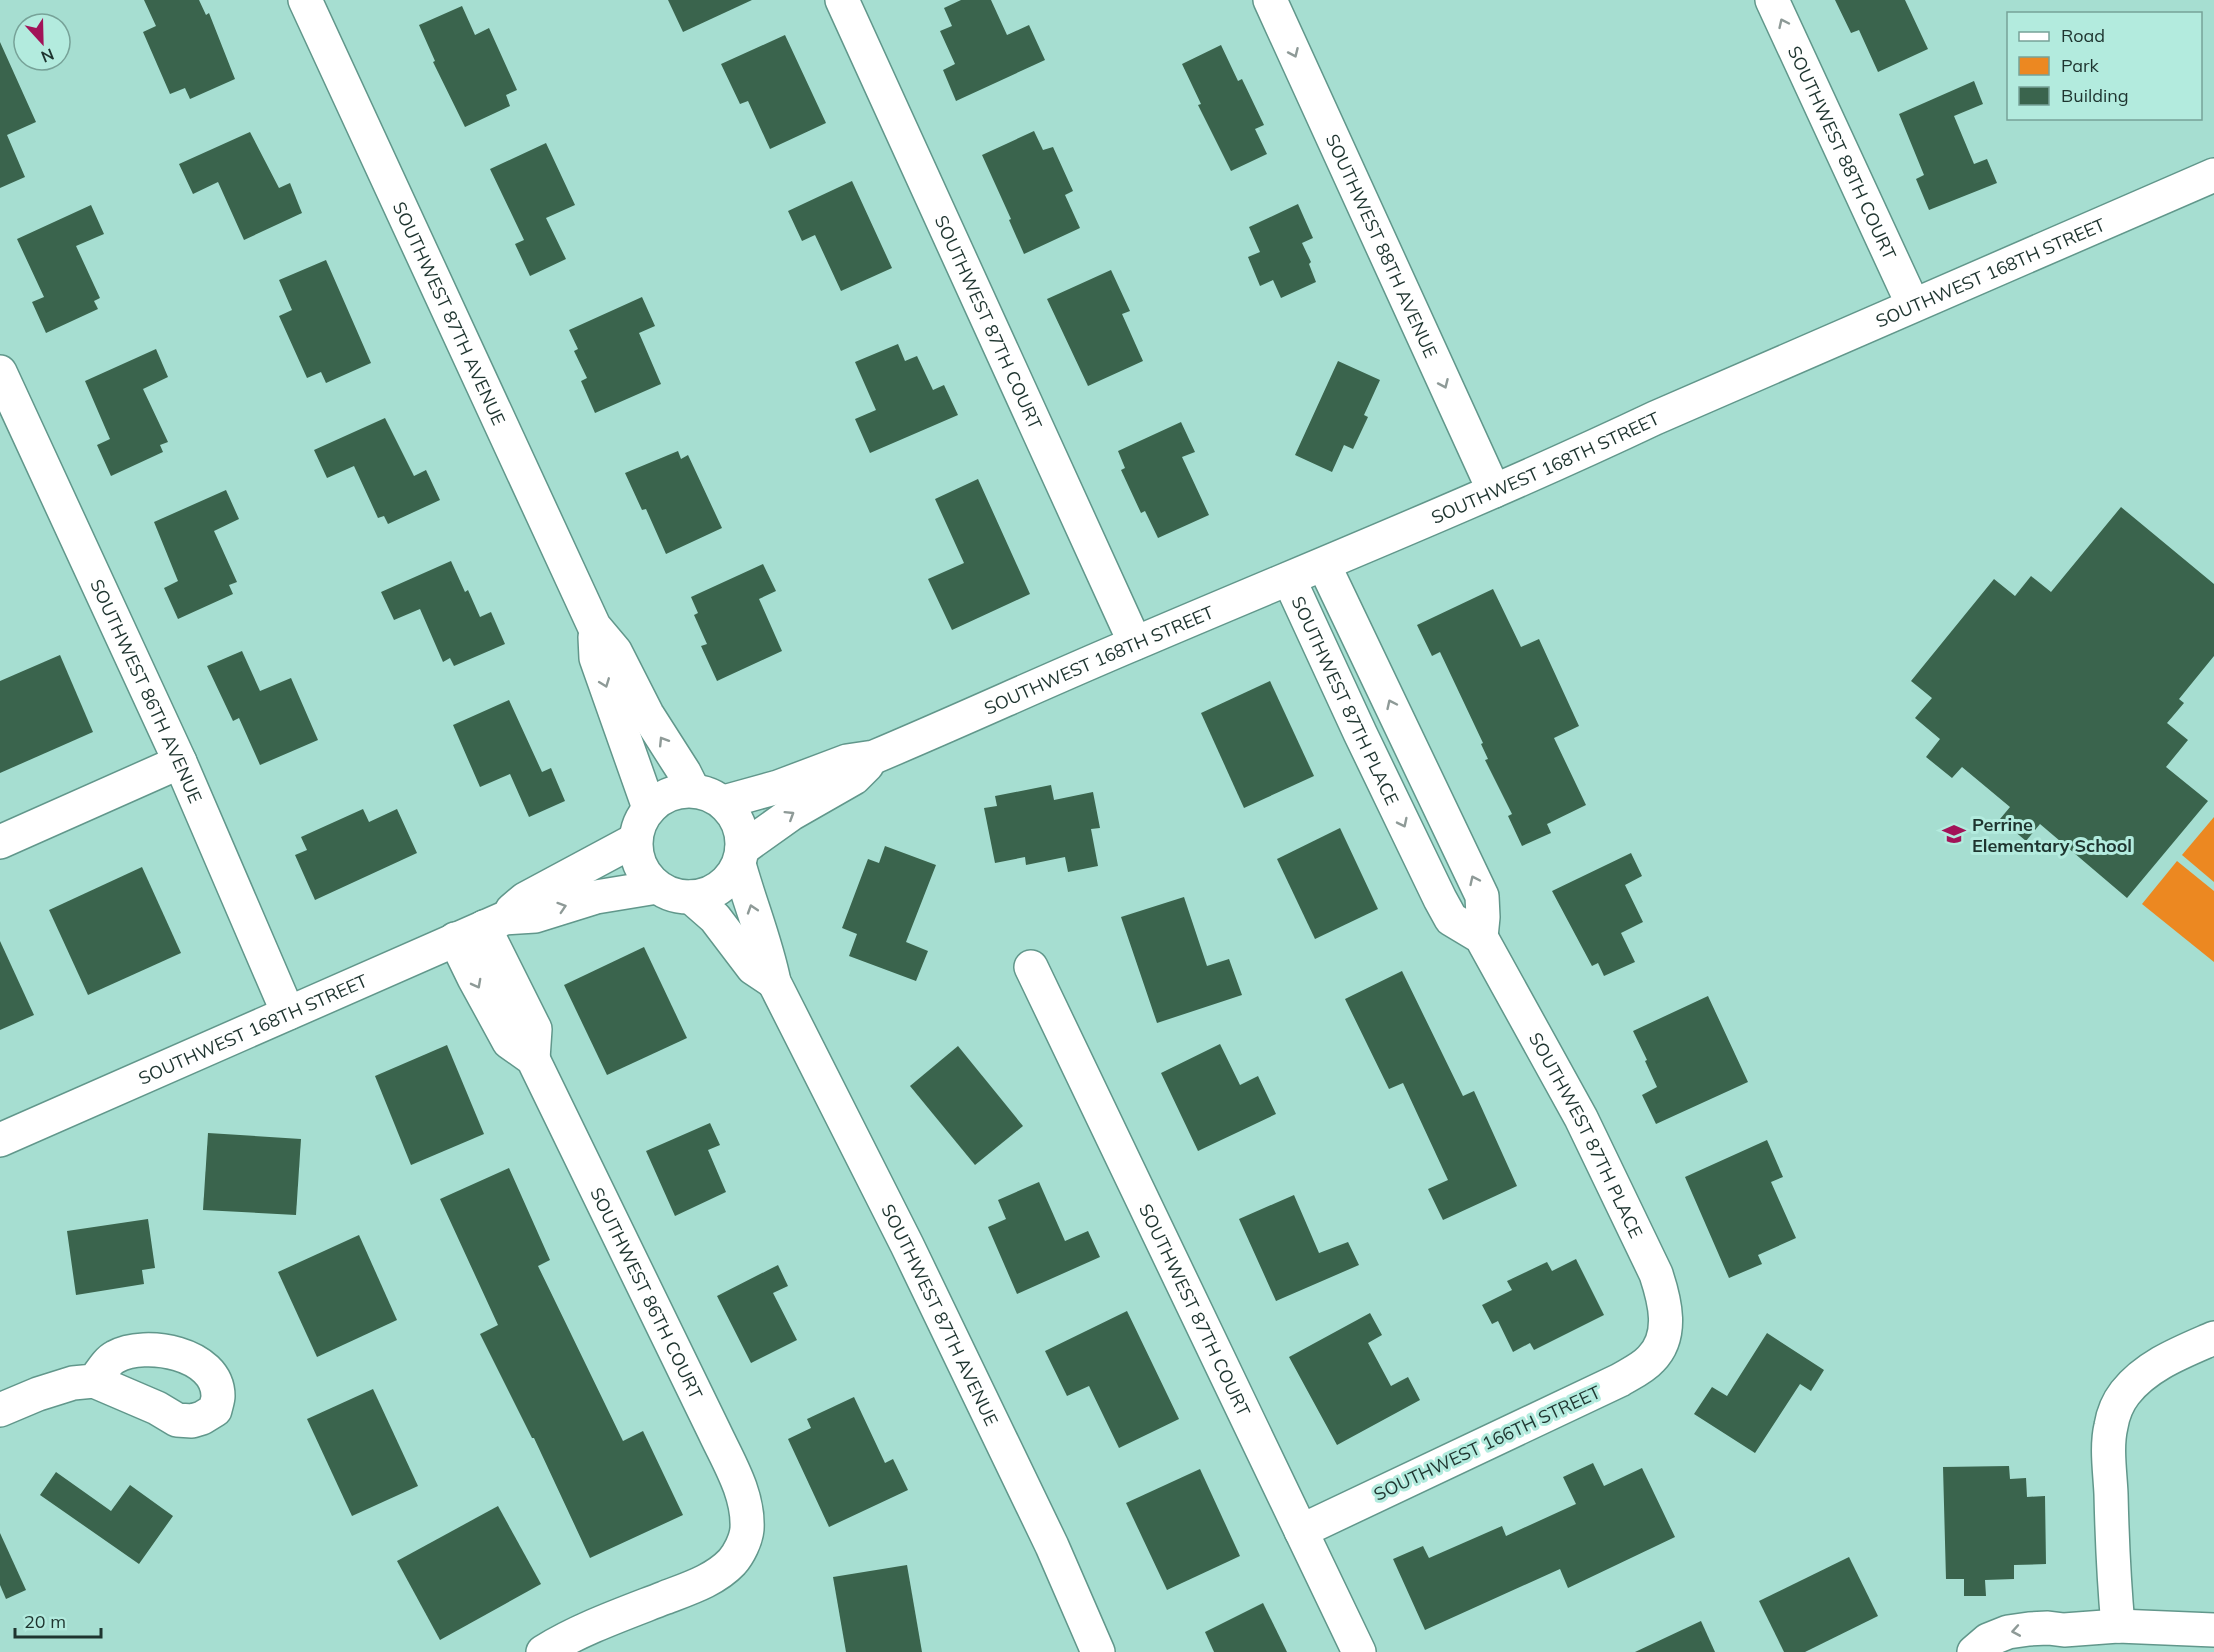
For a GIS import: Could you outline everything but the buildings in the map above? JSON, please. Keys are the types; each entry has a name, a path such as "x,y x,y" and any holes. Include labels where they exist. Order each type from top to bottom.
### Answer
{"street":[{"name":"SOUTHWEST 87TH AVENUE","path":"305,0 594,626 615,651 647,714 693,790"},
{"name":"SOUTHWEST 87TH COURT","path":"842,0 1135,643"},
{"name":"SOUTHWEST 88TH AVENUE","path":"1270,0 1494,491"},
{"name":"SOUTHWEST 88TH COURT","path":"1772,0 1913,305"},
{"name":"SOUTHWEST 168TH STREET","path":"724,802 778,787 847,761 874,757 1135,643 1324,565 1569,459 1664,414 2214,175"},
{"name":"SOUTHWEST 86TH AVENUE","path":"0,372 11,418 180,762 288,1013"},
{"name":"SOUTHWEST 87TH PLACE","path":"1324,565 1482,896 1484,917 1481,937"},
{"name":"SOUTHWEST 87TH PLACE","path":"1289,579 1440,899 1451,919 1481,937 1581,1118 1656,1274 1663,1295 1666,1321 1662,1342"},
{"name":"SOUTHWEST 87TH AVENUE","path":"594,626 596,658 649,808"},
{"name":"SOUTHWEST 168TH STREET","path":"740,856 791,814 854,778 874,757"},
{"path":"0,842 180,762"},
{"path":"693,790 707,793 724,802 737,820 742,834 740,856 731,877 720,887 706,894 692,897 679,897 657,887 644,874 637,858 635,840 639,823 649,808 662,798 677,791 693,790"},
{"name":"SOUTHWEST 168TH STREET","path":"0,1140 481,928 525,899 635,840"},
{"name":"SOUTHWEST 87TH AVENUE","path":"740,856 754,918 769,954 774,982 907,1245 1052,1546 1098,1652"},
{"name":"SOUTHWEST 168TH STREET","path":"481,928 535,916 596,897 657,887"},
{"name":"SOUTHWEST 87TH AVENUE","path":"692,897 715,918 753,968 774,982"},
{"name":"SOUTHWEST 86TH COURT","path":"481,928 479,988 509,1042 533,1059 735,1476 746,1508 747,1531 742,1546 732,1562 700,1584 605,1622 543,1652"},
{"name":"SOUTHWEST 87TH COURT","path":"1031,967 1359,1652"},
{"path":"2118,1626 2114,1585 2109,1453 2110,1428 2115,1410 2135,1382 2153,1368 2214,1338"},
{"name":"SOUTHWEST 166TH STREET","path":"1301,1531 1620,1380 1652,1359 1662,1342"},
{"path":"0,1410 47,1391 73,1383 94,1381"},
{"path":"1974,1652 1988,1640 2008,1632 2048,1628 2064,1630 2118,1626 2214,1630"},
{"path":"2031,1652 2064,1630"}],"green space":[{"path":"2214,817 2214,882 2182,855"},
{"path":"2177,861 2214,891 2214,962 2142,904"}],"place":[{"name":"Perrine Elementary School","path":"1954,834"}]}
